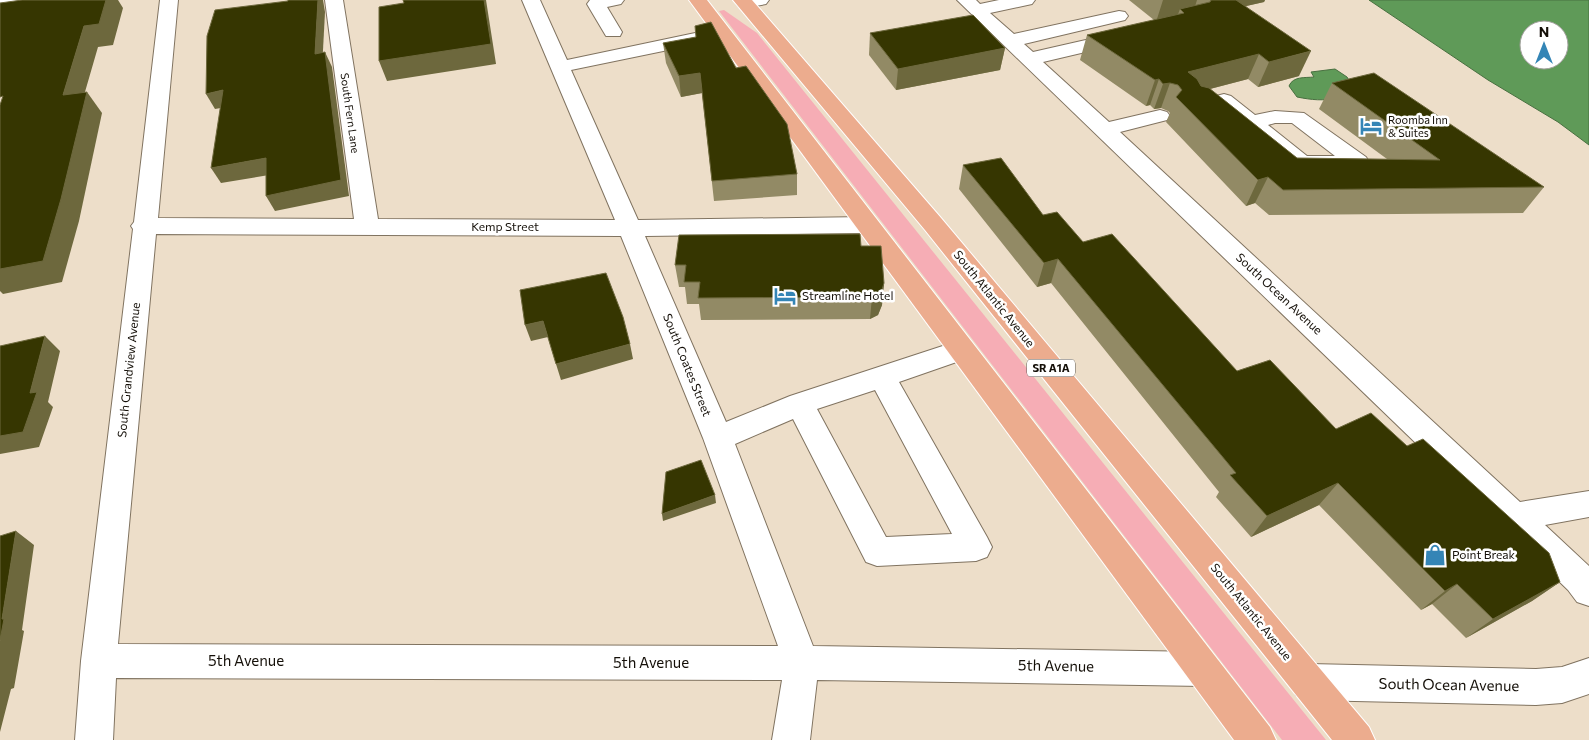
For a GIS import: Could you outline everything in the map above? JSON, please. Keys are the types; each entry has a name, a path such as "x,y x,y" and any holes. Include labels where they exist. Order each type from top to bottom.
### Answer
{"main road":[{"path":"698,0 1258,740"},
{"name":"South Atlantic Avenue","path":"750,1 1356,740"}],"street":[{"path":"0,2 11,0"},
{"name":"South Grandview Avenue","path":"94,740 99,661 143,226 169,0"},
{"name":"South Fern Lane","path":"334,0 367,227"},
{"name":"South Coates Street","path":"531,0 630,228 718,438 802,663 790,740"},
{"path":"613,32 596,4 616,0"},
{"path":"971,5 1026,0"},
{"name":"South Ocean Avenue","path":"971,5 1580,579 1589,591"},
{"path":"1010,41 1119,16"},
{"path":"560,67 723,33"},
{"path":"1029,59 1135,35"},
{"path":"1199,106 1224,100 1252,122"},
{"path":"1104,130 1160,116"},
{"name":"Kemp Street","path":"143,226 630,228 867,225"},
{"path":"718,438 800,404 961,350"},
{"path":"800,404 877,552 976,547 882,376"},
{"path":"1514,517 1589,504"},
{"name":"5th Avenue","path":"99,661 802,663 1203,669"},
{"name":"South Ocean Avenue","path":"1308,682 1536,688 1562,685 1589,676"}],"shaded area":[{"path":"1369,0 1589,0 1589,145 1558,122 1488,80"},
{"path":"724,10 757,33 1326,740 1282,740 719,11"},
{"path":"1335,69 1347,77 1350,82 1338,98 1318,100 1297,97 1289,86 1296,79 1314,77 1311,72"}],"building":[{"path":"22,0 106,0 99,24 84,26 63,95 87,92 61,199 43,261 0,269 0,105 3,96 0,97 0,3"},
{"path":"288,0 318,0 315,54 325,52 341,180 266,196 266,158 211,168 223,90 206,94 207,36 215,10"},
{"path":"403,0 484,0 491,44 379,61 379,7 404,3"},
{"path":"1211,0 1236,0 1311,51 1269,62 1259,54 1188,72 1197,79 1201,86 1209,88 1297,158 1440,160 1332,83 1374,73 1544,187 1283,190 1268,177 1258,180 1176,97 1182,90 1178,85 1163,84 1159,79 1155,80 1087,35 1184,13 1180,9 1210,2"},
{"path":"973,15 1005,48 898,69 870,33"},
{"path":"711,22 736,68 746,66 787,124 797,174 712,181 700,73 679,76 663,43 696,37 695,26"},
{"path":"1001,158 1043,215 1057,212 1083,242 1112,234 1237,371 1270,360 1336,429 1371,413 1407,446 1423,439 1549,553 1560,582 1493,619 1457,584 1445,591 1338,483 1267,516 1230,475 1236,473 1058,259 1044,263 963,165"},
{"name":"Streamline Hotel","path":"860,234 861,246 881,246 884,283 881,293 872,297 698,298 700,282 684,282 686,265 675,265 679,235"},
{"path":"606,273 623,317 630,344 556,364 543,321 525,325 520,290"},
{"path":"45,336 30,393 37,392 23,432 0,436 0,346"},
{"path":"701,460 715,495 662,514 666,472"},
{"path":"16,531 2,619 4,619 0,640 0,536"}],"place":[{"name":"Roomba Inn & Suites","path":"1371,126"},
{"name":"Streamline Hotel","path":"785,296"},
{"name":"Point Break","path":"1435,555"}]}
